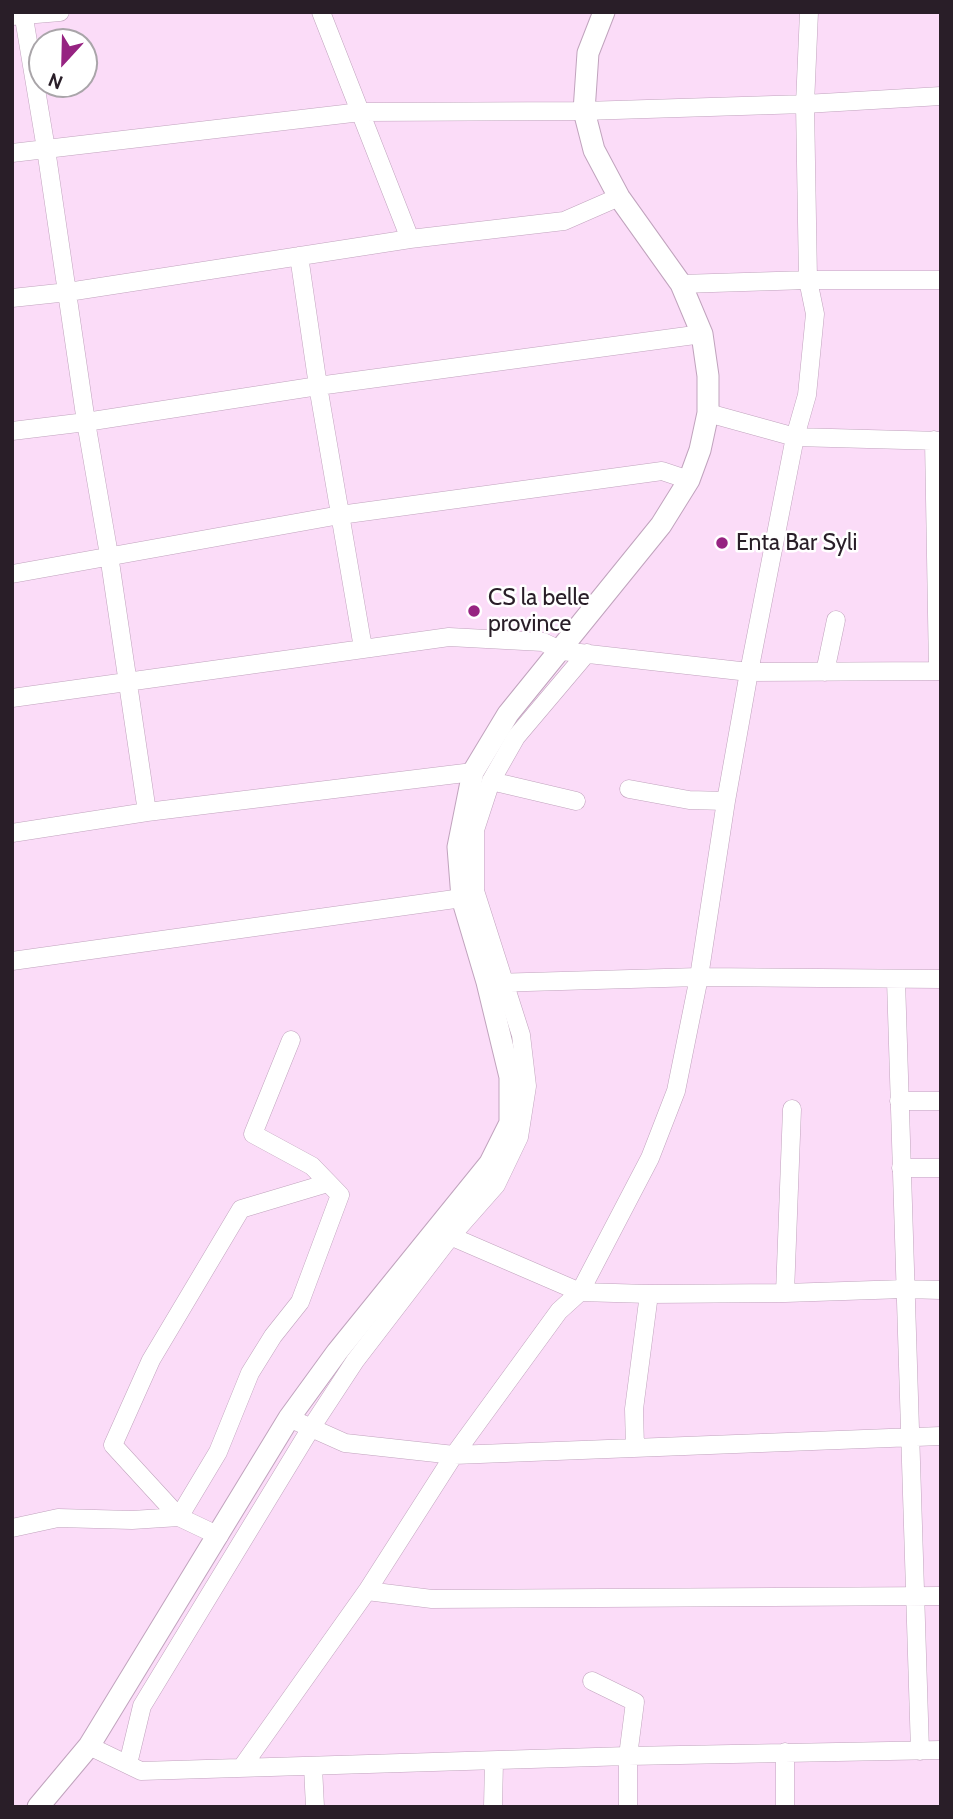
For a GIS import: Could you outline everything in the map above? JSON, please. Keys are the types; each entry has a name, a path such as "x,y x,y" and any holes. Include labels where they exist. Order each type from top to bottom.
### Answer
{"main road":[{"path":"38,1807 89,1746 289,1418 337,1352 443,1233 490,1163 510,1123 510,1077 496,983 462,898 458,847 482,777 508,714 562,651 661,525 689,480 700,450 708,413 708,376 702,334 681,284 618,197 594,150 584,111 587,53 604,12"}],"street":[{"path":"60,12 19,14 46,149 147,812"},
{"path":"321,12 410,239"},
{"path":"242,1768 367,1591 454,1455 559,1311 580,1292 650,1158 676,1091 699,977 749,672 795,437 807,395 815,314 808,280 805,104 809,12"},
{"path":"12,153 361,112 584,111 805,104 941,96"},
{"path":"12,298 68,292 410,239 564,222 618,197"},
{"path":"299,256 318,386 363,648"},
{"path":"681,284 941,280"},
{"path":"12,431 702,334"},
{"path":"12,698 449,638 543,642 562,651 749,672 939,671 937,441 795,437 708,413"},
{"path":"12,574 340,515 662,471 689,480"},
{"path":"825,672 836,620"},
{"path":"587,653 482,777 475,830 475,891 496,983 699,977 941,979"},
{"path":"12,834 147,812 482,777 576,801"},
{"path":"629,789 689,800 726,801"},
{"path":"12,961 462,898"},
{"path":"896,980 920,1751"},
{"path":"179,1517 218,1452 250,1373 273,1336 300,1302 340,1195 312,1166 253,1133 291,1041"},
{"path":"899,1101 941,1101"},
{"path":"785,1293 792,1110"},
{"path":"901,1168 941,1168"},
{"path":"219,1536 179,1517 113,1444 146,1372 241,1209 328,1183"},
{"path":"128,1765 142,1706 311,1428 443,1233 580,1292 649,1294 941,1290"},
{"path":"635,1448 634,1409 649,1294"},
{"path":"289,1418 345,1443 454,1455 941,1436"},
{"path":"12,1528 58,1518 132,1520 179,1517"},
{"path":"367,1591 432,1599 941,1596"},
{"path":"592,1681 635,1702 628,1756 628,1807"},
{"path":"89,1746 141,1771 785,1752 941,1751"},
{"path":"785,1752 785,1807"},
{"path":"493,1807 494,1761"},
{"path":"313,1767 316,1807"}],"place":[{"name":"Enta Bar Syli","path":"722,543"},
{"name":"CS la belle province","path":"474,611"}]}
